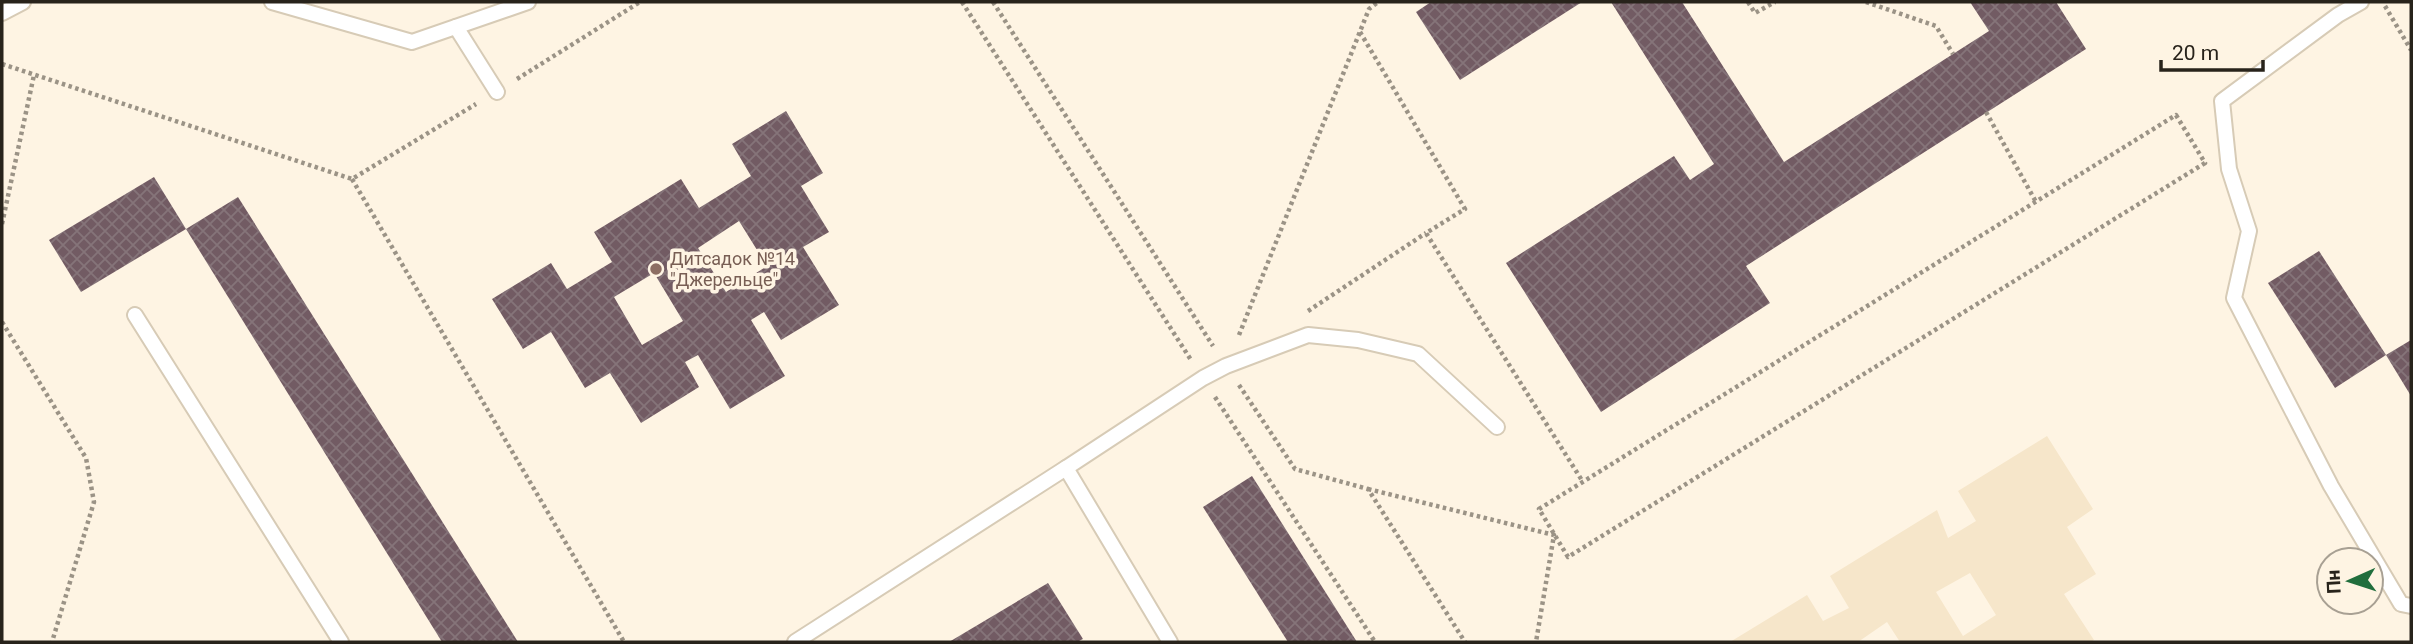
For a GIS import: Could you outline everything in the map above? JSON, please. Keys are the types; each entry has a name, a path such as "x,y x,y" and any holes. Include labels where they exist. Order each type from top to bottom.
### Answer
{"lane":[{"path":"2,13 23,2"},
{"path":"272,2 412,42 528,2"},
{"path":"2361,2 2338,15 2222,101 2229,169 2249,231 2234,298 2331,486 2401,604 2411,606"},
{"path":"456,27 497,92"},
{"path":"135,315 341,642"},
{"path":"794,642 1203,378 1226,366 1308,335 1358,340 1418,354 1497,427"},
{"path":"1066,468 1170,642"}],"path":[{"path":"352,179 640,2"},
{"path":"962,2 1375,642"},
{"path":"993,2 1295,469 1554,535"},
{"path":"1226,366 1368,9 1378,2"},
{"path":"1748,2 1755,13 1775,2"},
{"path":"1866,2 1936,26 1952,54"},
{"path":"2382,2 2411,50"},
{"path":"1304,314 1465,209 1360,32"},
{"path":"2,64 352,179 624,642"},
{"path":"2,224 34,75"},
{"path":"1986,112 2036,202"},
{"path":"2176,115 2205,163 1568,557 1539,509 2036,202 2176,115"},
{"path":"1426,233 1583,482"},
{"path":"2,322 86,458 94,502 52,642"},
{"path":"1368,489 1465,642"},
{"path":"1536,642 1554,535"}],"shaded area":[{"path":"2047,436 2093,509 2067,527 2096,574 2064,594 2094,640 1900,642 1887,622 1858,642 1730,642 1807,595 1823,621 1849,608 1830,576 1937,510 1948,538 1976,521 1958,491","holes":["1970,573 1996,615 1963,636 1936,592"]}],"building":[{"path":"1431,2 1582,2 1460,80 1416,12"},
{"path":"1611,2 1682,2 1784,162 1989,31 1970,2 2056,2 2086,49 1746,266 1770,303 1601,412 1506,263 1674,156 1690,180 1714,164"},
{"name":"Дитсадок №14 \"Джерельце\"","path":"786,111 823,173 801,186 829,232 803,247 839,305 781,340 764,312 751,320 785,376 730,409 698,355 685,362 699,387 641,423 610,373 585,388 551,332 523,349 492,299 551,263 567,289 612,262 594,232 681,179 699,208 751,176 732,144","holes":["739,221 767,266 726,292 698,248","654,273 683,321 642,345 614,297"]},
{"path":"154,177 186,229 81,292 49,240"},
{"path":"238,197 518,642 442,642 186,229"},
{"path":"2319,251 2386,355 2335,388 2268,283"},
{"path":"2411,340 2411,396 2386,355"},
{"path":"1252,476 1357,642 1288,642 1203,507"},
{"path":"1048,583 1083,639 1077,642 949,642"}],"place":[{"name":"Дитсадок №14 \"Джерельце\"","path":"656,269"}]}
